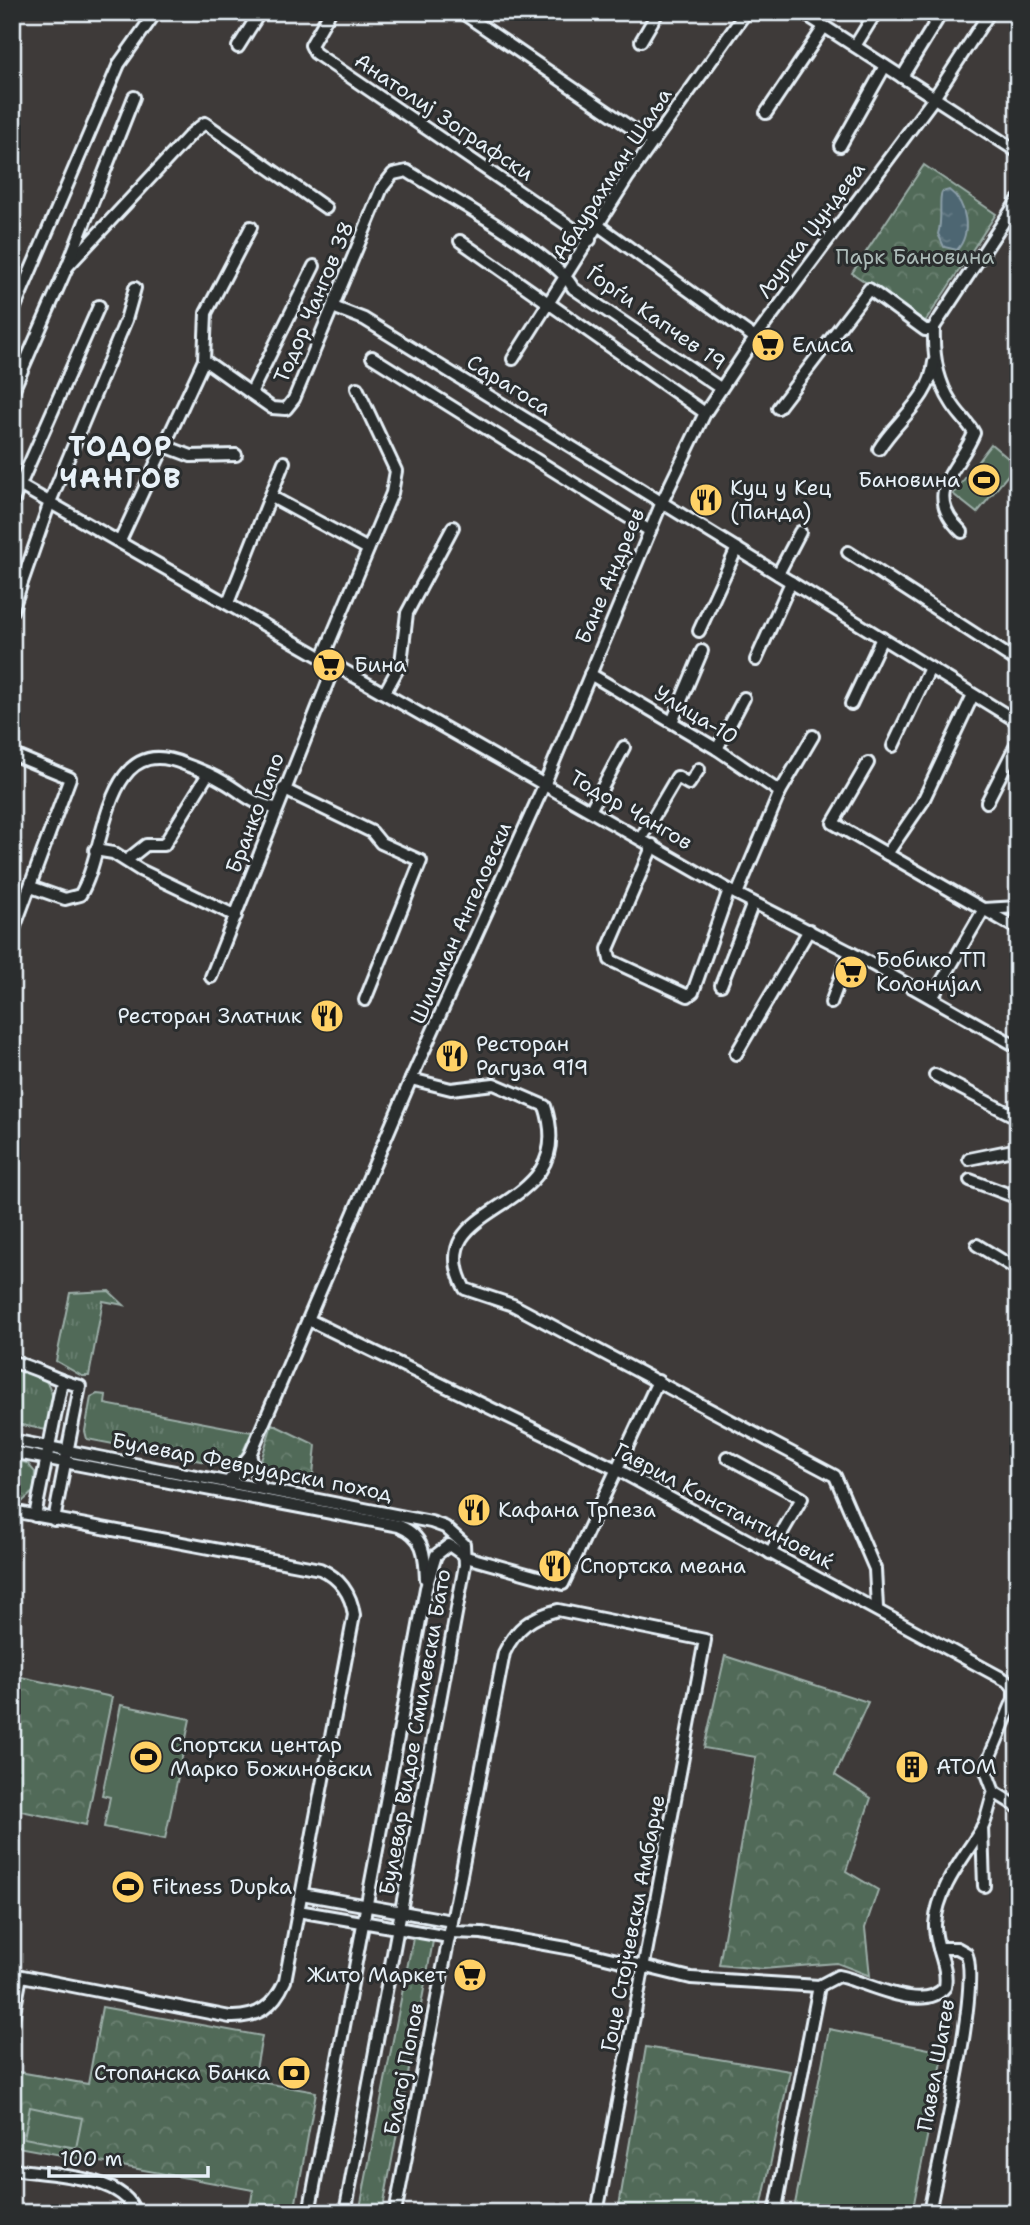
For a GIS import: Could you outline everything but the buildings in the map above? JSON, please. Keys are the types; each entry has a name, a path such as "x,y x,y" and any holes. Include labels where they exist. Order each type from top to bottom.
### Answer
{"street":[{"path":"12,314 119,64 156,12"},
{"path":"239,47 260,12"},
{"name":"Анатолиј Зографски","path":"330,12 313,38 311,46 315,53 590,240"},
{"path":"461,12 652,142"},
{"path":"641,41 658,12"},
{"name":"Абдурахман Шаља","path":"513,359 551,304 652,142 746,12"},
{"path":"802,12 1018,152"},
{"path":"855,46 876,12"},
{"path":"902,77 942,12"},
{"name":"Љупка Џундева","path":"720,388 934,97 990,12"},
{"path":"766,113 824,27"},
{"path":"840,146 885,66"},
{"path":"12,393 67,267 134,97"},
{"path":"67,267 192,133 205,124 326,208"},
{"name":"Ѓорѓи Капчев 19","path":"393,174 407,171 568,276 573,288 720,388"},
{"name":"Тодор Чангов 38","path":"204,360 272,408 286,410 294,399 382,188 393,174"},
{"path":"962,532 950,520 944,493 952,467 974,433 950,401 935,356 934,328 1018,200"},
{"path":"599,226 755,338"},
{"path":"120,541 162,445 204,360 206,313 251,227"},
{"path":"460,241 705,413"},
{"name":"Тодор Чангов 38","path":"251,393 314,267"},
{"path":"12,611 50,502 126,320 135,288"},
{"path":"778,408 869,289 925,330 934,328"},
{"path":"12,503 16,483 99,306"},
{"name":"Сарагоса","path":"333,307 364,318 1018,722"},
{"path":"879,449 926,390 935,356"},
{"path":"372,358 650,531"},
{"path":"323,657 392,493 396,471 357,388"},
{"name":"Бане Андреев","path":"545,783 662,502 720,388"},
{"path":"162,445 191,456 236,455"},
{"path":"228,603 284,461"},
{"name":"Тодор Чангов","path":"16,483 733,892 850,952 1018,1047"},
{"path":"272,497 368,549"},
{"path":"385,692 401,663 407,614 453,527"},
{"path":"778,574 800,532"},
{"path":"699,631 737,548"},
{"path":"848,552 1018,662"},
{"path":"757,660 791,582"},
{"path":"850,704 882,638"},
{"path":"671,722 702,651"},
{"name":"Бранко Гапо","path":"211,977 275,808 335,663"},
{"path":"893,746 930,668"},
{"name":"Улица-10","path":"590,674 717,750 780,792"},
{"path":"887,854 922,803 973,695"},
{"path":"717,750 744,698"},
{"path":"653,845 607,955 610,960 688,996 693,992 733,892 780,792 813,736"},
{"path":"987,803 1018,741"},
{"path":"591,809 624,747"},
{"path":"12,754 70,778 32,887 15,920 12,934"},
{"path":"32,887 65,899 77,897 83,892 95,849 121,779 140,761 150,758 179,761 208,774 251,803 275,808"},
{"path":"868,763 834,823 1018,929"},
{"path":"641,838 677,777 690,784 699,769"},
{"path":"127,860 146,845 164,845 208,774"},
{"name":"Шишман Ангеловски","path":"411,1079 545,783"},
{"path":"283,789 372,832 382,843 421,861 365,1000"},
{"path":"95,849 113,853 140,870 236,916"},
{"path":"720,985 753,903"},
{"path":"984,909 1018,907"},
{"path":"932,998 984,909"},
{"path":"736,1054 809,930"},
{"path":"831,1003 850,952"},
{"path":"935,1075 1018,1118"},
{"path":"228,1482 250,1455 411,1079 450,1089 481,1084 506,1087 545,1106 551,1124 552,1139 538,1177 508,1203 470,1225 457,1242 455,1271 465,1289 513,1305 839,1480 875,1569 877,1608"},
{"path":"969,1159 1018,1149"},
{"path":"970,1180 1018,1198"},
{"path":"977,1245 1018,1270"},
{"name":"Гаврил Константиновиќ","path":"309,1320 615,1469 877,1608 1014,1688 1014,1699 985,1768 994,1792"},
{"path":"12,1362 45,1372 62,1382 80,1386 54,1520"},
{"path":"426,1588 436,1555 449,1545 466,1557 563,1584 658,1381"},
{"path":"35,1516 62,1382"},
{"name":"Булевар Февруарски поход","path":"12,1440 51,1447 67,1457 398,1526 409,1530 424,1547 426,1588"},
{"name":"Булевар Февруарски поход","path":"12,1452 48,1459 67,1457 228,1482 431,1522 456,1535 464,1544 466,1557"},
{"path":"250,1455 261,1489"},
{"path":"727,1457 802,1498 770,1553"},
{"path":"12,1511 320,1569 335,1578 346,1591 354,1615 302,1894 282,1988 272,2003 253,2015 230,2017 17,1975 12,2023"},
{"name":"Булевар Видое Смилевски Бато","path":"345,2213 466,1557"},
{"name":"Булевар Видое Смилевски Бато","path":"310,2213 426,1588"},
{"name":"Гоце Стојчевски Амбарче","path":"451,1930 504,1653 511,1638 524,1624 558,1610 705,1640 597,2213"},
{"path":"298,1912 398,1931 451,1930 549,1944 691,1978 819,1986 838,1976 891,1994 935,1994 945,1987 946,1979 936,1936 938,1910 961,1857 982,1827 994,1792 1018,1807"},
{"path":"982,1827 984,1886"},
{"path":"302,1894 367,1907"},
{"name":"Булевар Видое Смилевски Бато","path":"367,1907 401,1914"},
{"path":"401,1914 451,1930"},
{"name":"Благој Попов","path":"395,2213 451,1930"},
{"name":"Павел Шатев","path":"929,2213 966,2014 971,1967 966,1953 957,1948 939,1948"},
{"path":"775,2213 819,1986"},
{"path":"12,2169 107,2185 124,2194 135,2213"}],"green space":[{"name":"Парк Бановина","path":"924,165 996,214 925,322 852,273"},
{"name":"Бановина","path":"991,444 1016,465 977,513 953,494"},
{"path":"109,1291 124,1305 103,1301 89,1376 82,1376 56,1361 70,1293"},
{"path":"12,1362 36,1372 48,1386 54,1409 46,1430 12,1423"},
{"path":"97,1394 106,1395 105,1404 252,1432 239,1460 231,1467 87,1439 85,1431 91,1397"},
{"path":"272,1424 316,1445 312,1484 266,1474 260,1464"},
{"path":"12,1460 27,1463 35,1472 34,1491 22,1502 12,1500"},
{"path":"725,1656 868,1702 835,1775 871,1798 846,1871 878,1890 865,1928 870,1976 837,1963 763,1969 719,1965 756,1757 704,1748"},
{"path":"12,1675 112,1697 86,1825 12,1809"},
{"name":"Спортски центар Марко Божиновски","path":"121,1705 190,1719 165,1839 104,1827 110,1797 102,1795"},
{"path":"421,1936 433,1941 382,2213 359,2213 413,1938"},
{"path":"102,2007 262,2036 254,2081 316,2092 294,2213 249,2213 253,2190 12,2146 13,2071 88,2084"},
{"path":"829,2029 944,2052 912,2213 840,2213 795,2204"},
{"path":"646,2047 790,2071 760,2213 659,2213 619,2206"},
{"path":"30,2107 82,2118 76,2148 24,2138"}],"water":[{"path":"949,190 960,202 965,218 965,235 957,250 944,247 938,234 941,195"}],"place":[{"name":"Елиса","path":"768,345"},
{"name":"Бановина","path":"984,480"},
{"name":"Куц у Кец (Панда)","path":"706,500"},
{"name":"Бина","path":"329,665"},
{"name":"Бобико ТП Колонијал","path":"851,972"},
{"name":"Ресторан Златник","path":"327,1016"},
{"name":"Ресторан Рагуза 919","path":"452,1056"},
{"name":"Кафана Трпеза","path":"474,1510"},
{"name":"Спортска меана","path":"555,1566"},
{"name":"Спортски центар Марко Божиновски","path":"146,1757"},
{"name":"АТОМ","path":"912,1767"},
{"name":"Fitness Dupka","path":"128,1887"},
{"name":"Жито Маркет","path":"470,1975"},
{"name":"Стопанска Банка","path":"294,2073"}],"district":[{"name":"ТОДОР ЧАНГОВ","path":"121,462"}]}
